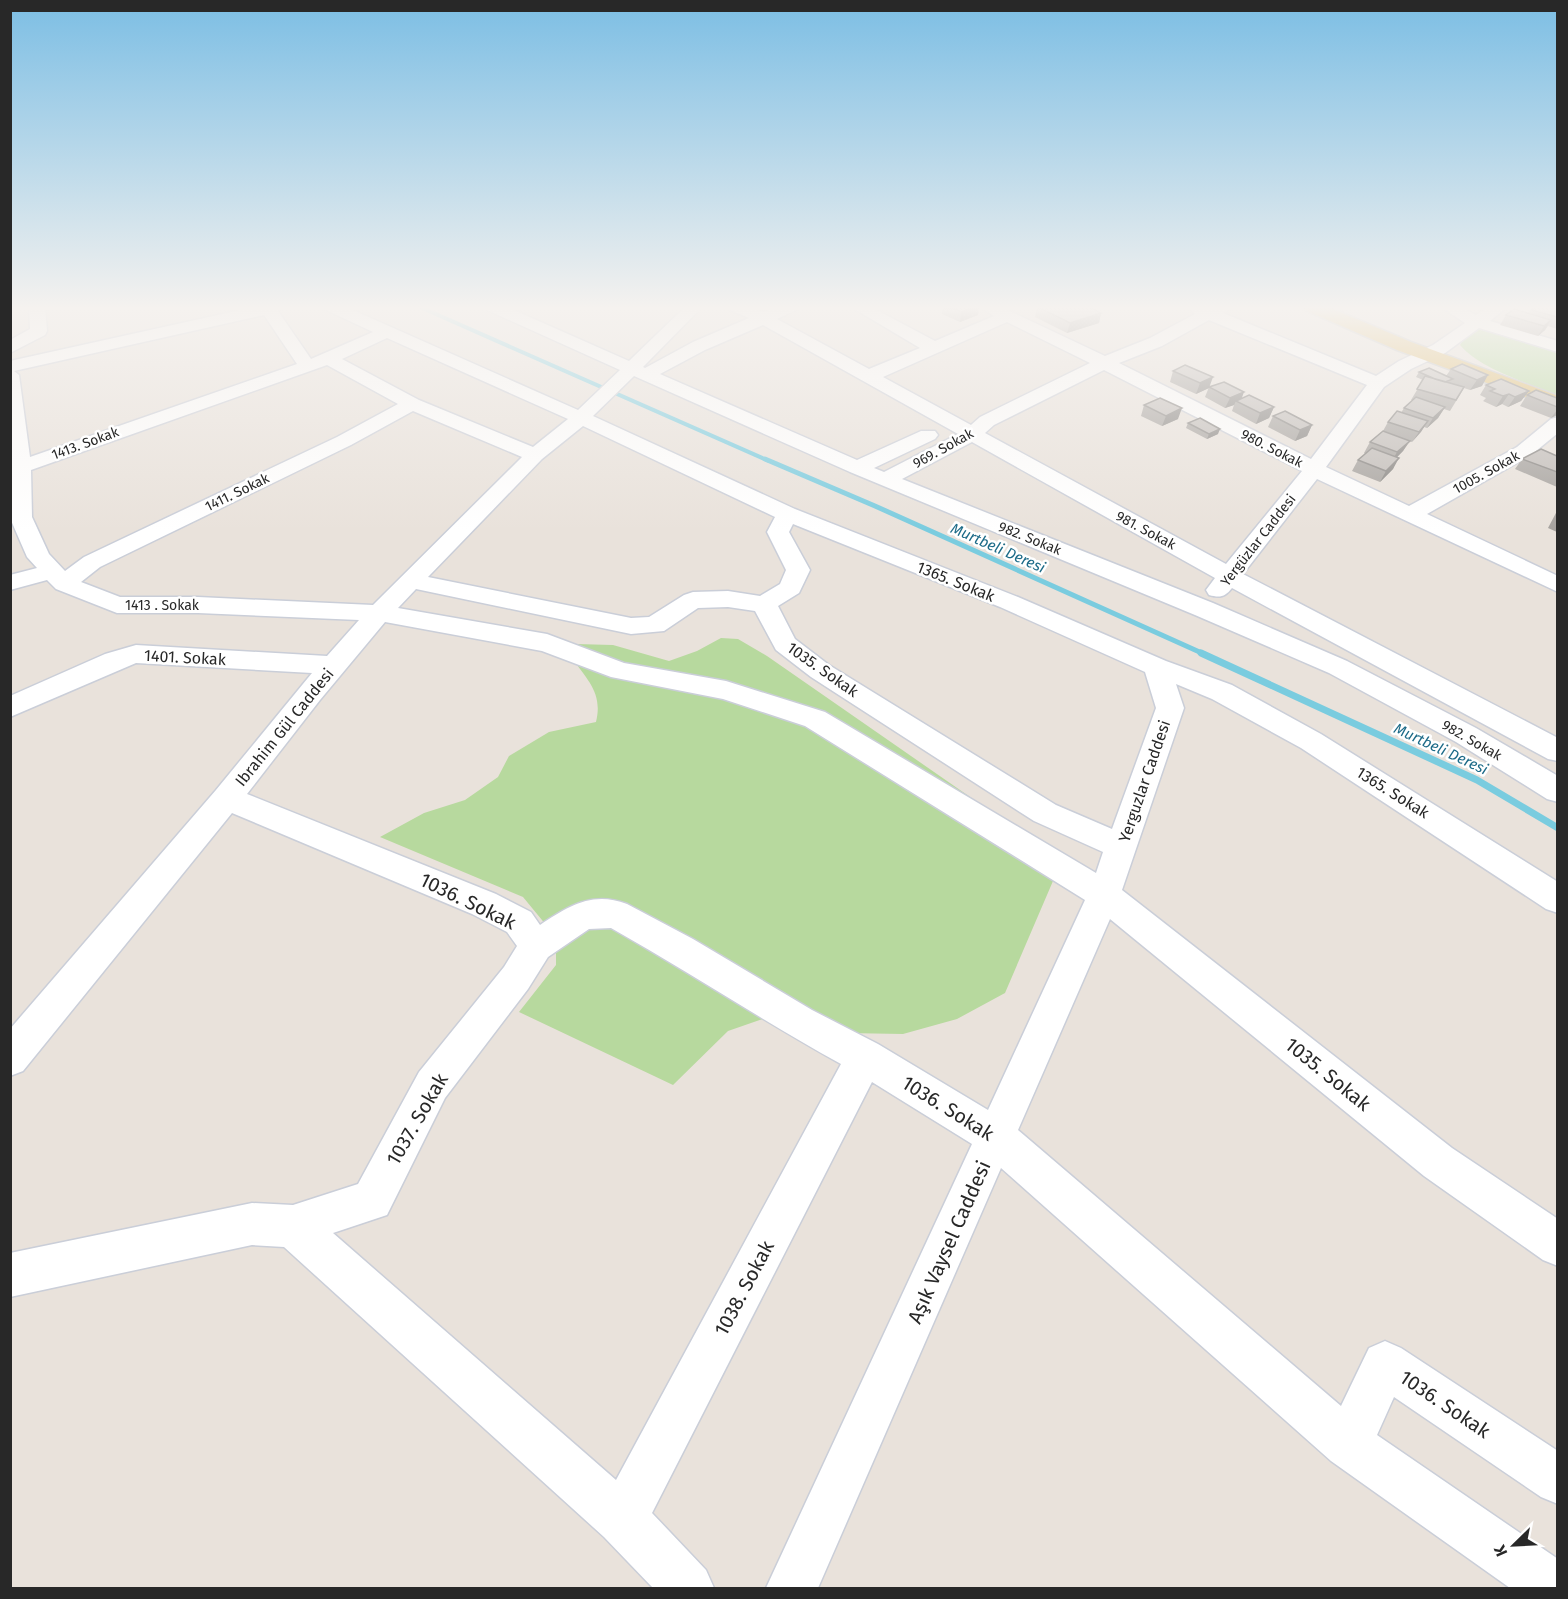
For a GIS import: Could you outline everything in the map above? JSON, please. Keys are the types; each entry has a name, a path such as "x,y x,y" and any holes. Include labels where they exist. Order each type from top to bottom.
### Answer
{"main road":[{"path":"1506,382 1557,402"}],"street":[{"path":"10,382 21,517 39,557 58,578"},
{"name":"1413. Sokak","path":"17,478 161,416 261,382"},
{"path":"370,382 412,404 535,455"},
{"name":"1365. Sokak","path":"499,382 787,514 1009,602 1157,667 1222,692 1311,741 1557,899"},
{"name":"Ibrahim Gül Caddesi","path":"10,1058 379,613 535,455 626,382"},
{"name":"982. Sokak","path":"660,382 857,468 1204,609 1338,667 1466,735 1557,791"},
{"name":"981. Sokak","path":"875,382 1300,615 1557,751"},
{"name":"969. Sokak","path":"886,479 971,435 987,421 1066,382"},
{"name":"980. Sokak","path":"1141,382 1314,469 1557,585"},
{"name":"Yergüzlar Caddesi","path":"1204,609 1380,382"},
{"name":"1411. Sokak","path":"58,578 344,441 412,404"},
{"name":"1005. Sokak","path":"1411,514 1532,455 1557,423"},
{"path":"857,468 951,424"},
{"path":"412,581 631,626 655,625 693,600 728,599 764,604 790,588 798,570 778,532 787,514"},
{"path":"10,583 58,578"},
{"name":"1413 . Sokak","path":"58,578 117,605 198,605 379,613 547,643 620,670 726,690 815,719 1104,895"},
{"name":"1035. Sokak","path":"764,604 784,644 820,671 1045,813 1120,846"},
{"name":"1401. Sokak","path":"10,707 114,660 136,654 334,665"},
{"name":"Yerguzlar Caddesi","path":"1104,895 1170,708 1157,667"},
{"name":"1036. Sokak","path":"227,798 484,904 519,922 536,946 583,915 615,914 681,950 799,1022 865,1057 996,1137 1348,1444 1385,1364 1557,1480"},
{"name":"1035. Sokak","path":"1104,895 1438,1162 1557,1245"},
{"name":"Aşık Vaysel Caddesi","path":"792,1588 1104,895"},
{"name":"1037. Sokak","path":"293,1226 372,1200 432,1085 516,978 536,946"},
{"name":"1038. Sokak","path":"622,1519 865,1057"},
{"path":"10,1275 252,1224 293,1226 622,1519 688,1588"},
{"path":"1348,1444 1554,1588"}],"green space":[{"path":"1524,382 1557,382 1557,395"},
{"path":"721,638 738,639 767,656 1019,831 1056,874 1005,993 957,1019 903,1034 845,1033 789,1010 728,1031 673,1085 519,1012 556,965 556,937 523,897 380,837 424,813 465,800 498,777 509,756 549,732 596,722 598,712 596,695 572,658 575,644 613,645 669,661 697,651"}],"building":[{"path":"1224,382 1244,392 1230,398 1209,387"},
{"path":"1422,382 1445,382 1464,387 1456,400 1417,389"},
{"path":"1494,382 1507,382 1529,391 1515,397 1509,394 1503,396 1490,391 1495,389 1486,385"},
{"path":"1536,390 1557,398 1557,407 1527,395"},
{"path":"1249,395 1274,407 1260,413 1236,401"},
{"path":"1416,397 1445,407 1433,418 1404,408"},
{"path":"1160,398 1182,408 1166,416 1144,405"},
{"path":"1285,411 1312,425 1300,430 1273,416"},
{"path":"1397,411 1428,421 1419,432 1388,422"},
{"path":"1200,418 1220,429 1209,434 1188,423"},
{"path":"1383,431 1410,441 1397,452 1370,442"},
{"path":"1372,448 1399,458 1386,471 1358,460"},
{"path":"1541,449 1557,456 1557,472 1522,459"}],"waterway":[{"name":"Murtbeli Deresi","path":"589,382 769,461"},
{"name":"Murtbeli Deresi","path":"765,459 1204,654"},
{"name":"Murtbeli Deresi","path":"1201,653 1477,780 1558,828"}]}
